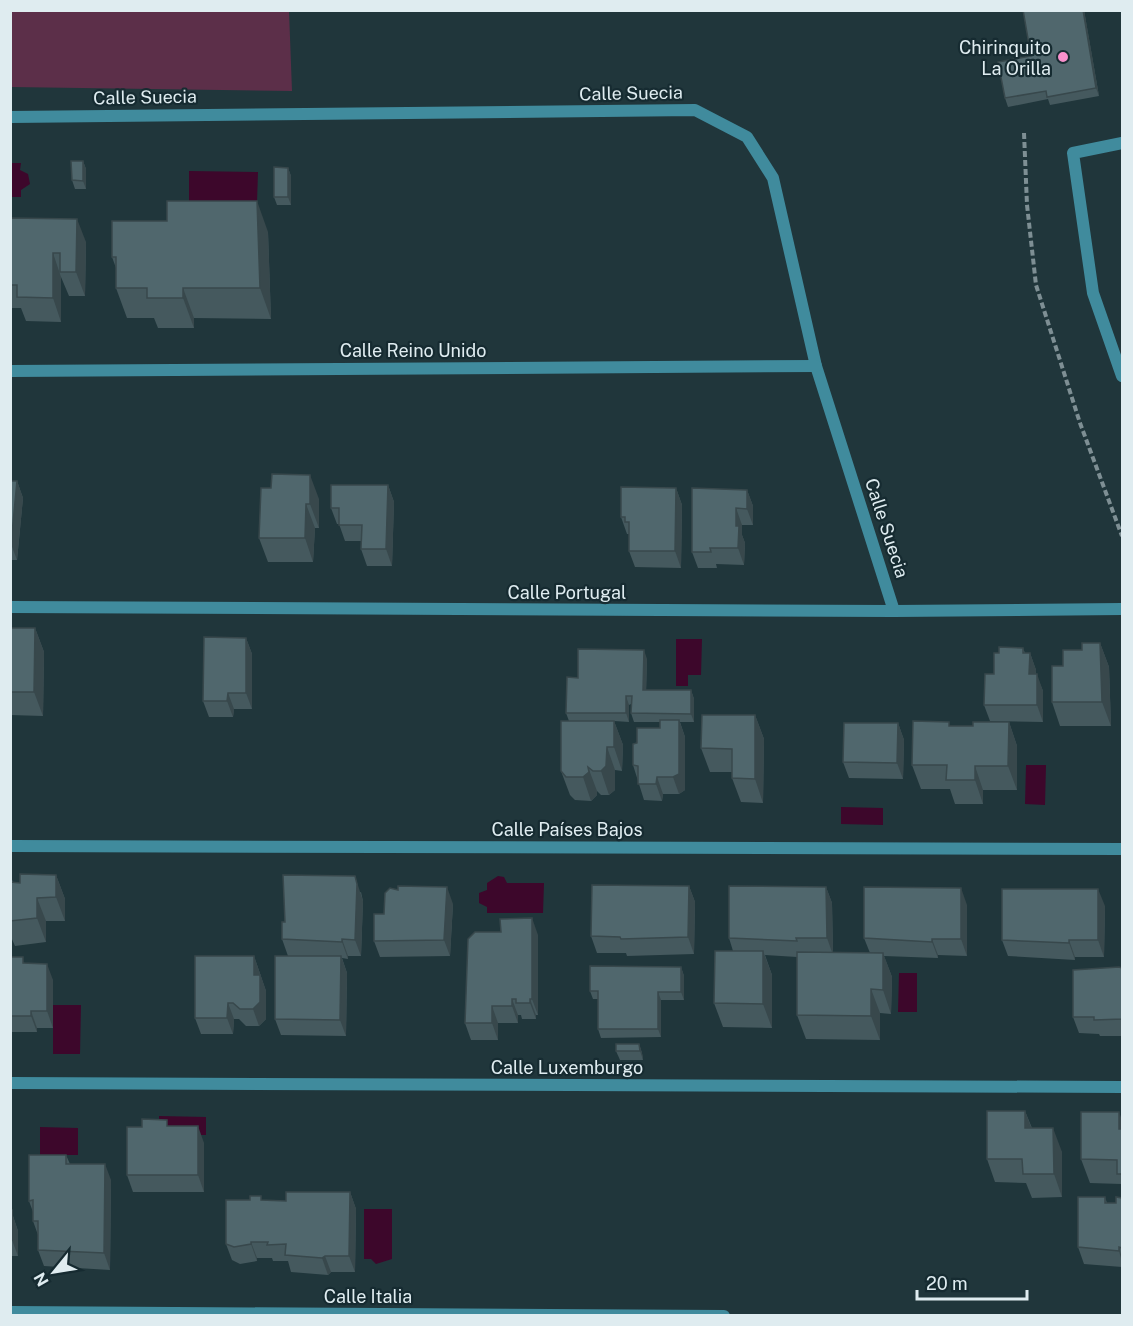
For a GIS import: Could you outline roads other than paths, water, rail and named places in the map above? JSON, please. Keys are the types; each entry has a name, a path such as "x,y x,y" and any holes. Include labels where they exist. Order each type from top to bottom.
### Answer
{"street":[{"name":"Calle Suecia","path":"10,117 695,110 747,136 773,178 816,366 894,611"},
{"path":"1122,143 1073,153 1093,293 1122,376"},
{"name":"Calle Reino Unido","path":"10,371 816,366"},
{"name":"Calle Portugal","path":"10,607 894,611 1122,609"},
{"name":"Calle Países Bajos","path":"10,846 1122,849"},
{"name":"Calle Luxemburgo","path":"10,1083 1122,1087"},
{"name":"Calle Italia","path":"10,1312 724,1316"}],"place":[{"name":"Chirinquito La Orilla","path":"1063,57"}]}
